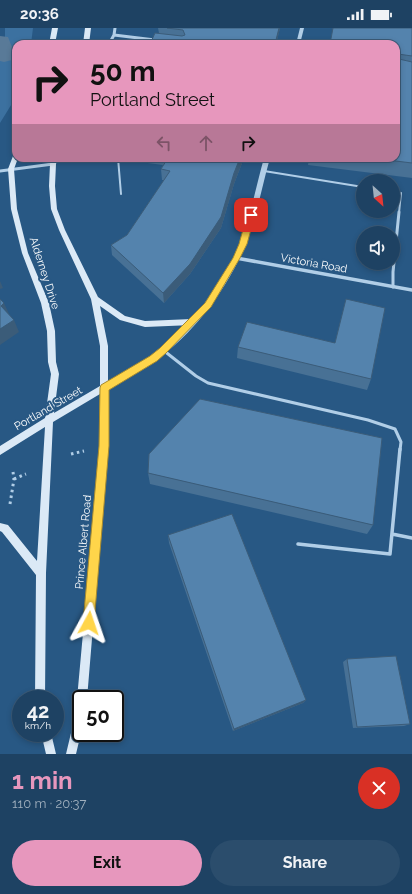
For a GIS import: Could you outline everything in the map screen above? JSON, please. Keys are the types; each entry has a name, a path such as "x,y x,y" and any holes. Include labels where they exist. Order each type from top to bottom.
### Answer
{"main road":[{"path":"53,40 55,28"},
{"path":"86,40 88,28"},
{"name":"Alderney Drive","path":"14,162 11,169 14,209 25,253 45,303 51,331 52,362 55,374 49,420"},
{"path":"54,162 52,186 54,209 62,230 94,298 104,346 104,388"},
{"path":"94,298 123,318 145,324 192,322"},
{"name":"Portland Street","path":"0,451 19,438 104,388"},
{"name":"Prince Albert Road","path":"83,690 104,446 104,388"},
{"path":"40,690 41,573 49,420"},
{"path":"0,527 5,528 41,573"},
{"path":"48,742 51,754"},
{"path":"71,754 74,742"}],"street":[{"path":"111,40 115,28"},
{"path":"299,40 302,28"},
{"path":"114,35 152,40"},
{"path":"0,171 49,162"},
{"name":"Portland Street","path":"104,388 153,358 208,305 243,244 266,162"},
{"name":"Victoria Road","path":"236,258 412,290"}],"lane":[{"path":"118,162 121,194"},
{"path":"263,171 356,186"},
{"path":"400,193 400,203"},
{"path":"393,287 398,218"},
{"path":"163,350 196,376 208,383 368,420 395,428 401,442 390,554 298,544"},
{"path":"392,534 412,538"}],"path":[{"path":"10,504 14,479 13,472"},
{"path":"14,479 30,472"}],"shaded area":[{"path":"5,28 33,28 32,40 12,40 12,104 0,123 0,55 5,48"}],"building":[{"path":"167,28 279,28 276,40 152,40 155,33 182,36 185,35 183,30"},
{"path":"333,28 412,28 412,56 400,54 400,40 331,40"},
{"path":"400,59 412,62 412,163 400,162"},
{"path":"165,162 238,162 221,217 190,264 163,293 111,245 127,235 170,171 161,169"},
{"path":"0,299 4,303 1,306 14,320 0,329"},
{"path":"346,299 385,308 371,379 238,347 247,322 335,343"},
{"path":"200,399 382,438 373,525 148,473 149,454"},
{"path":"232,514 306,700 234,729 168,535"},
{"path":"396,656 410,724 357,727 347,659"}],"waterway":[{"path":"0,42 4,55"}],"route":[{"path":"89,623 104,446 104,388 153,358 168,346 208,305 243,244 251,215"}]}
